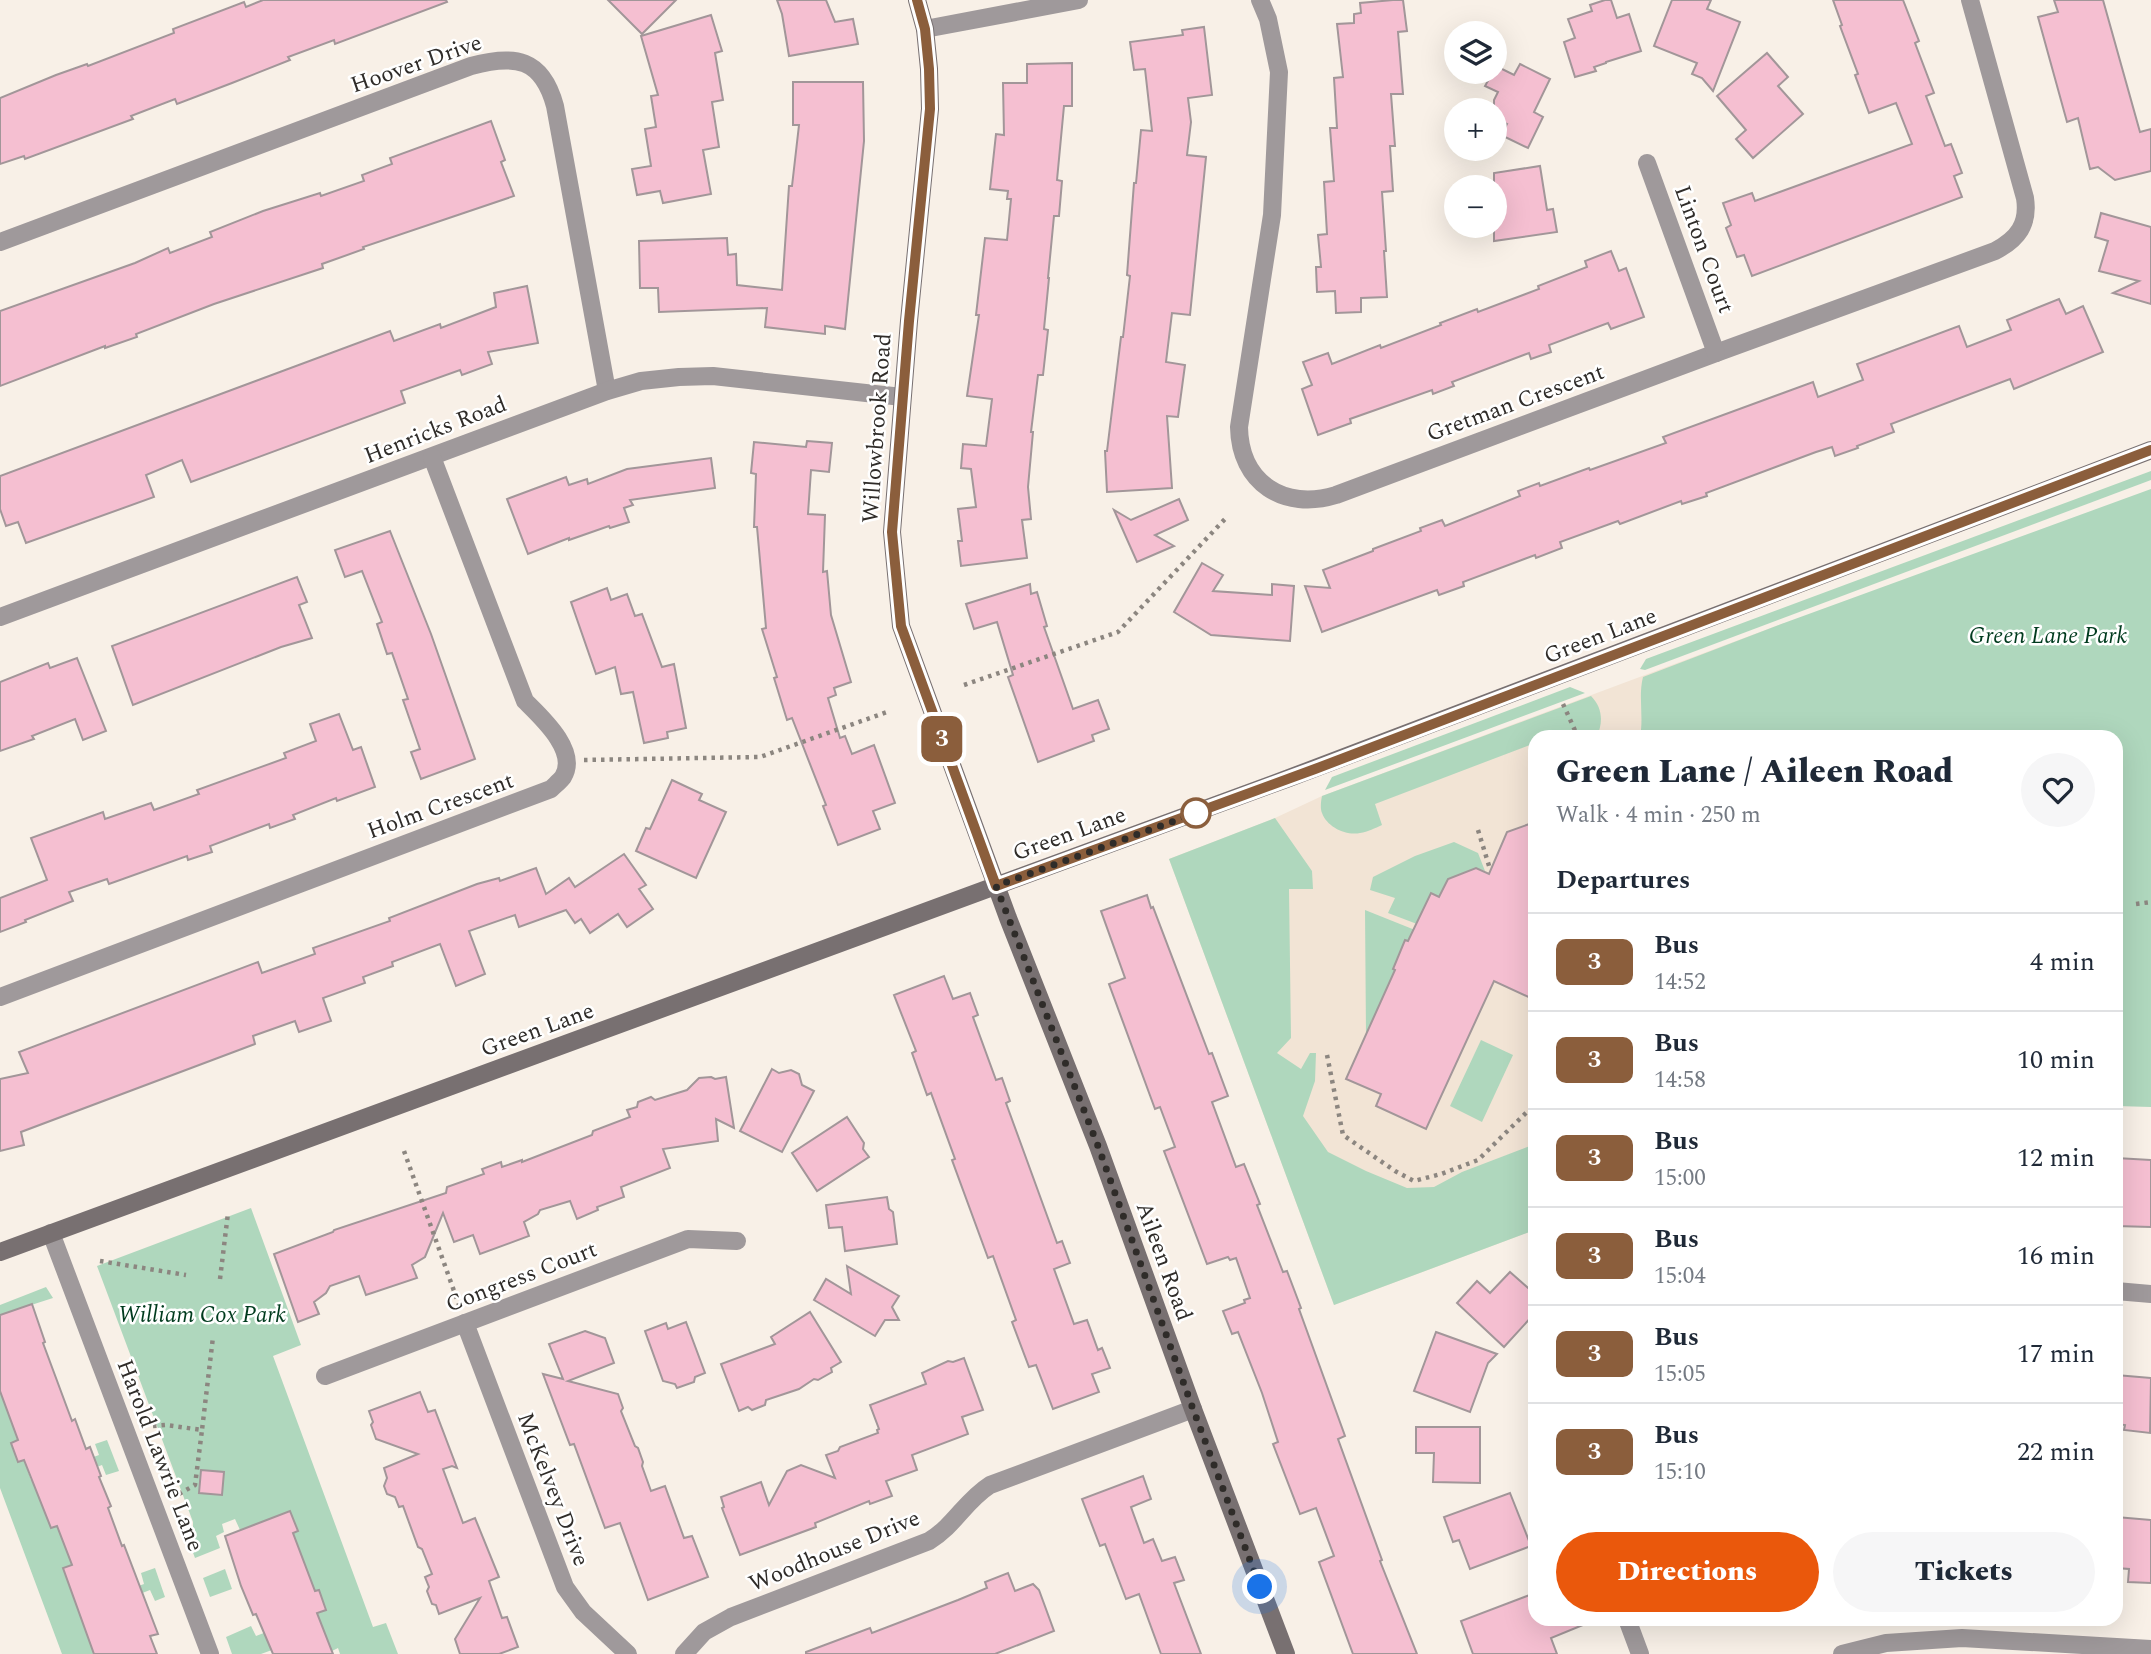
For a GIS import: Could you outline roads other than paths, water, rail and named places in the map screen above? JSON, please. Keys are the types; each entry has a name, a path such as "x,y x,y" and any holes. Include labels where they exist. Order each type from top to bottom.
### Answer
{"street":[{"name":"Willowbrook Road","path":"917,0 925,29 929,69 928,135 902,397 892,532 901,626 996,886"},
{"path":"925,29 1079,0"},
{"name":"Gretman Crescent","path":"1260,0 1268,19 1279,72 1272,215 1239,439 1246,463 1262,484 1286,497 1299,500 1324,499 1995,251 2016,238 2025,218 2025,198 1970,0"},
{"name":"Hoover Drive","path":"0,242 471,66 504,59 518,60 533,67 551,89 607,391"},
{"name":"Linton Court","path":"1647,163 1716,353"},
{"name":"Henricks Road","path":"0,617 607,391 641,381 713,376 902,397"},
{"name":"Green Lane","path":"0,1252 1525,690 2151,450"},
{"name":"Holm Crescent","path":"0,997 551,789 565,775 566,761 562,744 554,730 525,701 432,457"},
{"name":"Aileen Road","path":"996,886 1098,1146 1193,1409 1286,1654"},
{"name":"Harold Lawrie Lane","path":"51,1233 210,1654"},
{"name":"Congress Court","path":"325,1376 688,1239 737,1241"},
{"path":"2123,1292 2151,1294"},
{"name":"McKelvey Drive","path":"466,1323 565,1587 583,1612 628,1654"},
{"name":"Woodhouse Drive","path":"684,1654 704,1632 718,1623 929,1541 952,1525 972,1500 990,1485 1193,1409"},
{"path":"1630,1626 1640,1654"},
{"path":"1842,1654 1886,1643 1962,1638 2119,1651 2151,1650"}],"park label":[{"name":"Green Lane Park","path":"2048,635"},
{"name":"William Cox Park","path":"202,1314"}]}
